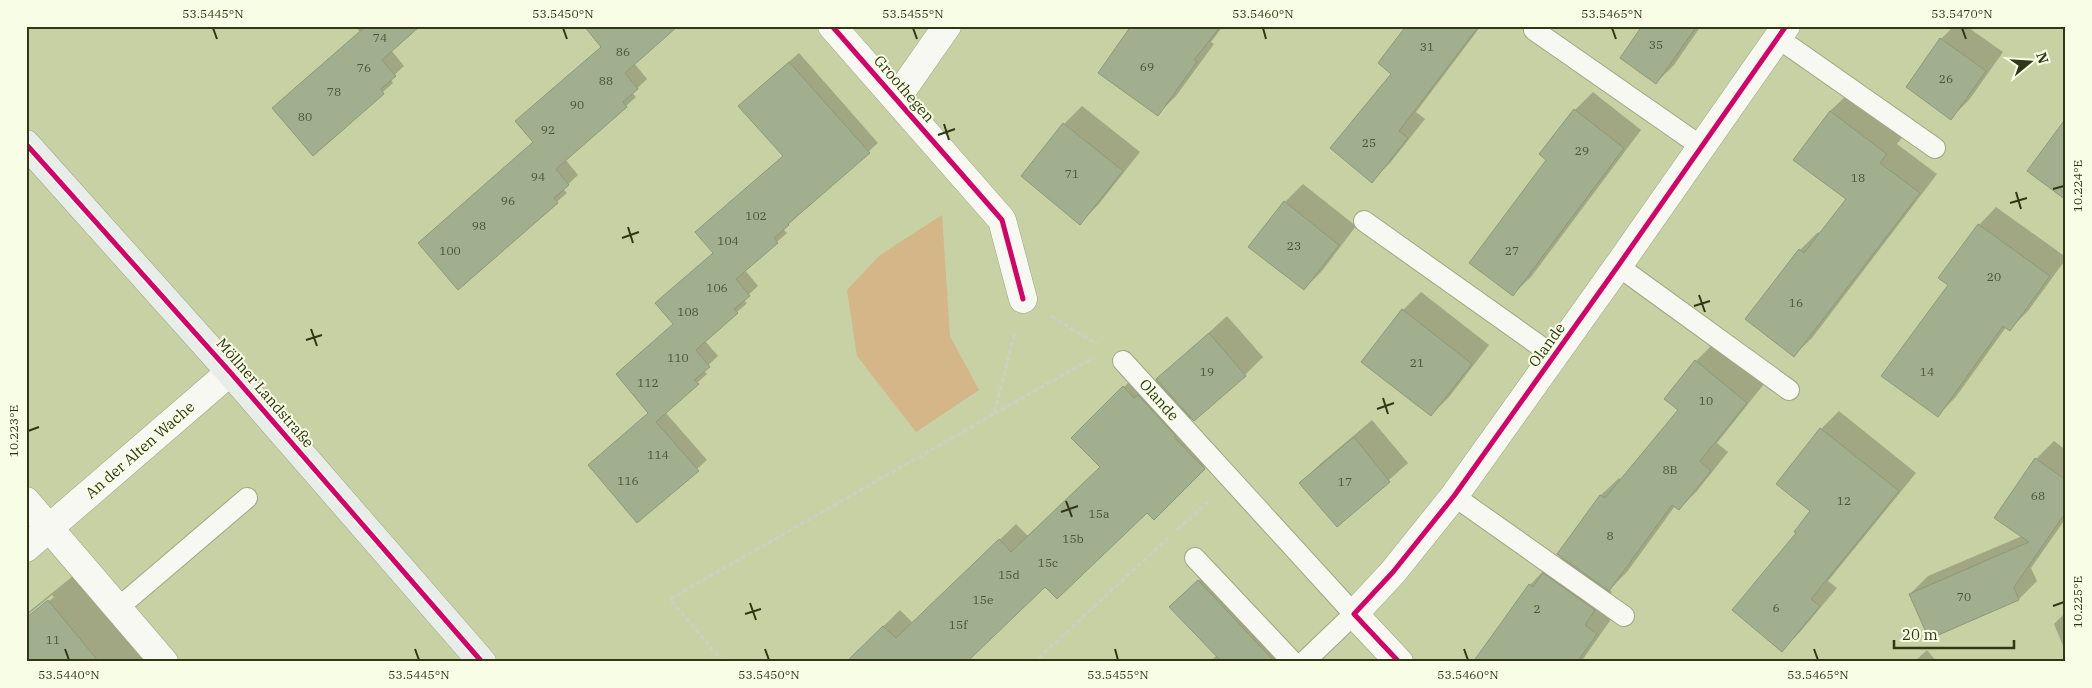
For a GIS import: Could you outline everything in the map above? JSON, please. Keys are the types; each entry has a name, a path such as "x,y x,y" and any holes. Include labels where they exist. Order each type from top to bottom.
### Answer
{"main road":[{"name":"Möllner Landstraße","path":"26,144 230,372 482,662"}],"street":[{"name":"Groothegen","path":"832,26 1002,220 1024,299"},
{"path":"896,99 948,26"},
{"name":"Olande","path":"1399,662 1354,614 1393,572 1454,496 1782,32"},
{"name":"An der Alten Wache","path":"26,548 230,372"},
{"path":"26,501 164,662"}],"lane":[{"path":"1534,30 1702,147"},
{"path":"1782,32 1935,148"},
{"path":"1364,221 1554,356"},
{"path":"1618,266 1789,390"},
{"name":"Olande","path":"1115,355 1354,614"},
{"path":"1454,496 1624,616"},
{"path":"118,608 247,498"},
{"path":"1195,558 1293,662"},
{"path":"1304,662 1354,614"}],"path":[{"path":"994,414 1024,299 1115,355"},
{"path":"723,662 670,598 994,414 1115,355"},
{"path":"1032,662 1040,657 1231,480"}],"shaded area":[{"path":"942,215 950,336 979,390 916,432 857,356 847,290 880,255"}],"building":[{"path":"366,26 420,26 382,60 396,76 381,89 384,94 313,156 272,108"},
{"path":"584,26 678,26 625,73 638,89 623,102 627,107 556,169 569,185 554,198 558,203 458,290 418,243 533,142 515,121 601,47"},
{"path":"1131,26 1221,26 1194,60 1197,62 1158,116 1098,73"},
{"path":"1406,26 1479,26 1399,131 1408,138 1372,183 1330,148 1391,74 1378,63"},
{"path":"1642,26 1697,26 1656,84 1620,58"},
{"path":"1940,38 1986,71 1951,120 1906,87"},
{"path":"789,62 870,153 788,224 774,238 778,243 736,279 750,296 734,309 738,313 696,350 710,367 694,380 699,384 656,422 699,471 637,523 588,465 648,413 616,374 673,324 655,303 713,253 695,232 783,156 738,106"},
{"path":"1574,109 1624,148 1513,296 1469,263 1546,160 1539,154"},
{"path":"1830,111 1887,154 1880,163 1920,193 1794,357 1745,319 1799,249 1804,253 1846,199 1793,160"},
{"path":"2066,118 2066,200 2027,171"},
{"path":"1063,123 1123,171 1080,225 1021,176"},
{"path":"1284,201 1339,245 1304,290 1248,247"},
{"path":"1978,224 2050,276 2010,331 2003,326 1938,417 1881,376 1948,285 1938,278"},
{"path":"1402,309 1472,364 1431,416 1361,362"},
{"path":"1209,333 1246,376 1194,421 1156,379"},
{"path":"1695,360 1747,403 1700,461 1711,471 1679,510 1672,505 1609,591 1557,554 1600,495 1605,498 1678,410 1664,399"},
{"path":"1123,386 1134,398 1138,395 1176,436 1174,437 1205,469 1154,520 1147,513 1057,599 1045,587 967,662 846,662 883,626 896,638 999,539 1011,552 1100,467 1071,438"},
{"path":"1820,428 1899,491 1811,599 1820,606 1782,652 1732,610 1796,533 1794,532 1810,511 1776,484"},
{"path":"1354,437 1390,482 1337,527 1299,483"},
{"path":"2035,458 2066,480 2066,512 2014,587 2019,600 1929,639 1909,594 2029,542 1994,518"},
{"path":"1543,573 1595,610 1585,625 1597,634 1577,662 1473,662 1529,584 1533,587"},
{"path":"1198,580 1275,662 1222,662 1169,607"},
{"path":"48,600 99,662 26,662 26,618"}],"cycle path":[{"path":"832,26 1002,220 1023,299"},
{"path":"1399,662 1354,614 1393,572 1454,496 1786,26"},
{"path":"26,144 230,372 482,662"}]}
